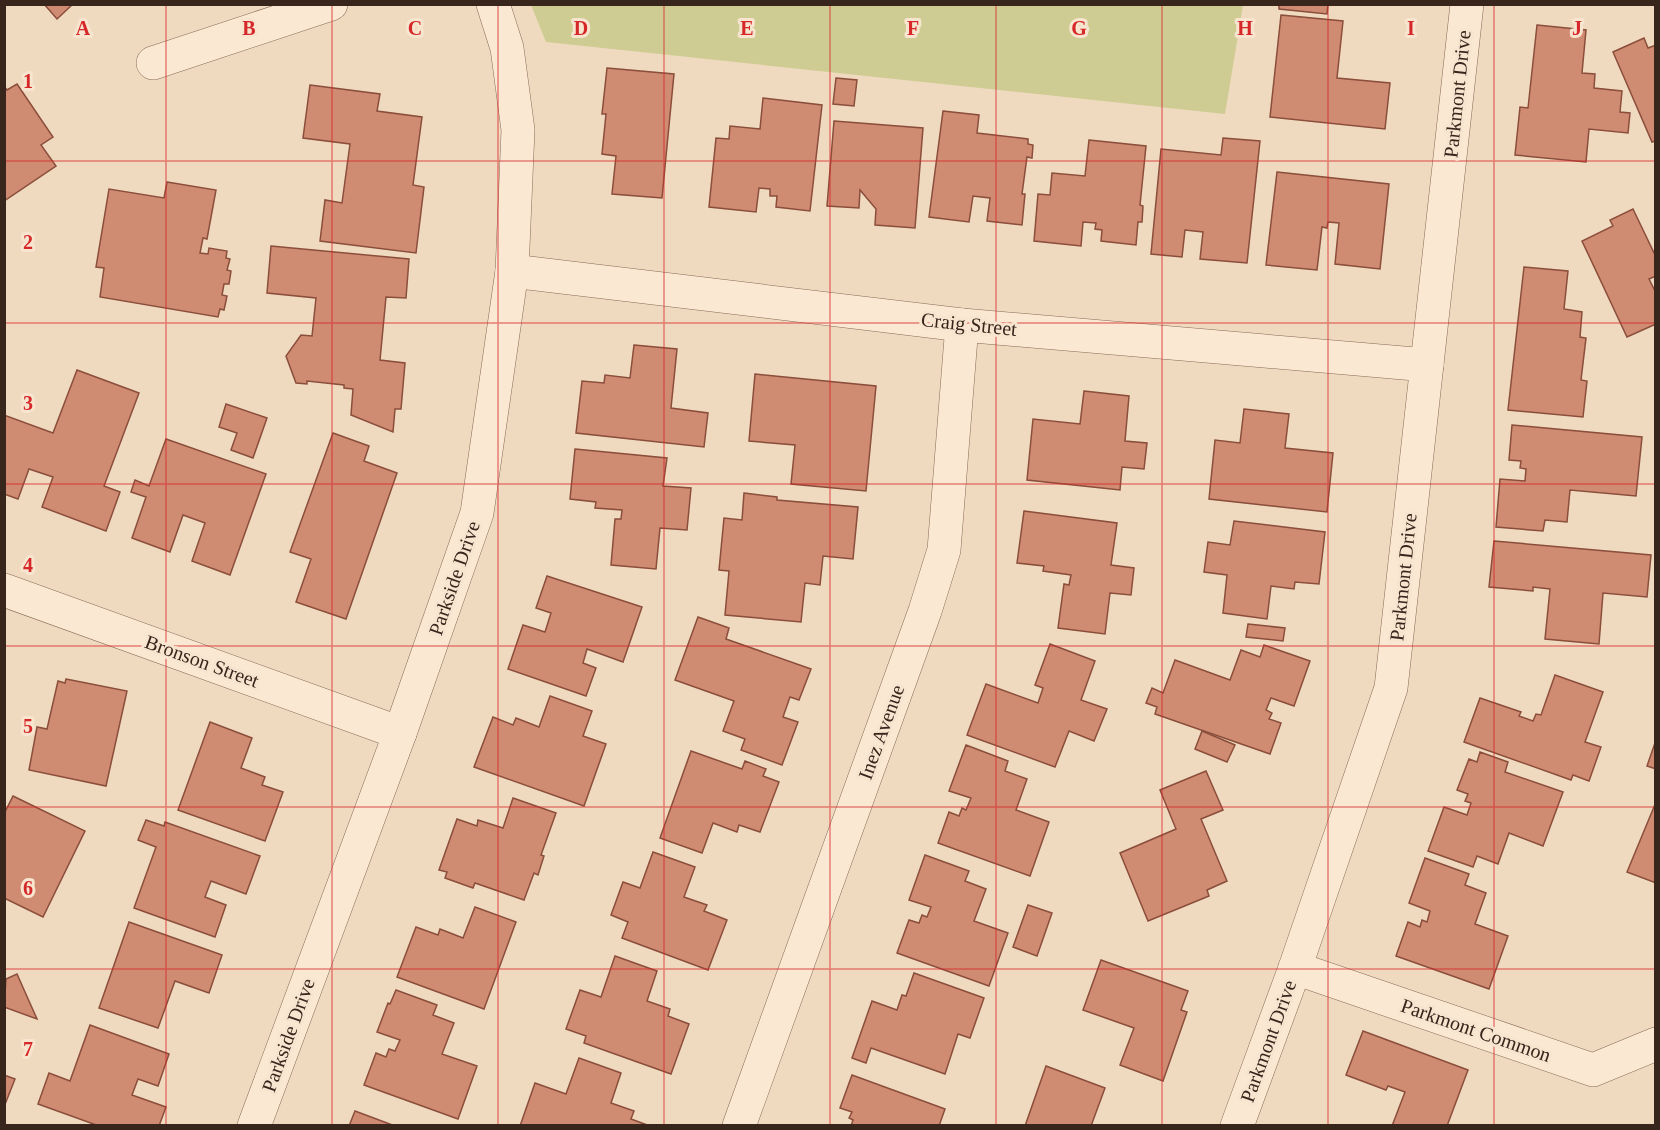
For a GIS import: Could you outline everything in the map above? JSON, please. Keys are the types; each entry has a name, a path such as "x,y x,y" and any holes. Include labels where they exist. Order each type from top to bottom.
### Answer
{"street":[{"path":"153,63 331,4"},
{"name":"Parkside Drive","path":"254,1125 400,733 477,513 512,271 518,130 507,48 492,4"},
{"name":"Parkmont Drive","path":"1237,1125 1295,968 1391,688 1467,4"},
{"name":"Craig Street","path":"512,271 962,325 1427,365"},
{"name":"Inez Avenue","path":"739,1125 925,611 944,550 962,325"},
{"name":"Bronson Street","path":"4,590 400,733"},
{"name":"Parkmont Common","path":"1295,968 1593,1070 1656,1044"}],"shaded area":[{"path":"531,5 1243,5 1225,114 546,42"}],"building":[{"path":"44,4 73,4 57,19"},
{"path":"1279,4 1328,4 1327,14 1279,9"},
{"path":"1281,15 1343,21 1337,78 1390,83 1385,129 1270,117"},
{"path":"1537,25 1586,30 1582,73 1595,74 1594,88 1622,91 1620,112 1630,113 1628,133 1589,129 1586,162 1515,155 1520,107 1528,108"},
{"path":"1644,38 1648,48 1656,45 1656,141 1652,142 1613,52"},
{"path":"607,68 674,74 662,198 612,194 616,156 602,154 606,114 602,114"},
{"path":"836,78 857,80 854,106 833,104"},
{"path":"17,84 53,137 41,145 56,166 4,201 4,86 7,90"},
{"path":"310,85 380,94 377,111 422,117 413,185 424,187 416,253 320,241 325,200 342,203 350,144 303,138"},
{"path":"763,98 822,105 810,211 776,207 777,196 770,196 770,189 759,188 756,212 709,207 716,138 729,139 730,126 760,129"},
{"path":"943,111 979,115 977,133 1028,139 1028,144 1033,145 1032,158 1027,157 1022,194 1025,194 1022,225 987,221 990,198 973,196 969,222 929,217"},
{"path":"834,121 923,128 915,228 875,225 876,209 860,190 859,208 827,206"},
{"path":"1223,138 1260,141 1247,263 1200,259 1203,232 1185,230 1182,257 1151,254 1161,149 1221,155"},
{"path":"1089,140 1146,146 1140,205 1143,206 1142,222 1138,222 1136,245 1101,241 1102,230 1095,229 1096,223 1083,222 1081,246 1034,241 1038,194 1050,195 1052,173 1085,176"},
{"path":"1277,172 1389,184 1380,269 1335,264 1339,223 1328,222 1327,228 1322,227 1317,270 1266,265"},
{"path":"167,182 216,190 207,239 203,238 200,253 208,254 209,248 227,251 226,258 230,259 227,270 231,271 229,284 224,284 222,295 227,296 224,310 220,309 218,317 100,297 104,268 96,267 109,189 164,198"},
{"path":"1633,209 1656,257 1656,276 1649,279 1656,293 1656,324 1627,337 1582,241 1613,226 1610,220"},
{"path":"271,246 409,259 406,298 386,297 380,360 405,363 401,409 395,409 393,432 351,415 353,389 344,388 344,385 307,381 307,384 296,383 286,356 301,335 312,336 316,298 267,293"},
{"path":"1524,267 1568,271 1564,309 1582,312 1580,337 1586,338 1581,380 1587,381 1583,417 1508,410"},
{"path":"634,345 677,349 671,408 708,413 704,447 576,433 582,381 604,383 605,375 630,378"},
{"path":"77,370 139,393 104,486 120,492 106,531 42,507 53,477 29,469 18,499 4,494 4,415 53,433"},
{"path":"755,374 876,386 866,491 791,484 795,445 749,441"},
{"path":"1084,391 1129,396 1125,441 1147,443 1144,469 1122,467 1120,490 1027,480 1033,419 1080,424"},
{"path":"226,404 267,418 253,458 231,450 237,433 219,427"},
{"path":"1244,409 1289,414 1285,448 1333,453 1327,512 1209,499 1215,440 1240,443"},
{"path":"1512,425 1642,437 1636,496 1570,490 1567,522 1545,520 1543,531 1496,527 1500,479 1525,481 1526,469 1520,468 1521,461 1509,460"},
{"path":"333,433 369,446 364,461 397,473 346,619 296,602 311,559 290,552"},
{"path":"166,439 266,474 230,575 192,561 205,523 183,515 170,552 132,538 146,497 131,492 135,480 149,486"},
{"path":"575,449 667,458 663,486 691,488 687,530 660,528 656,569 611,565 615,519 621,519 622,510 595,508 596,502 570,499"},
{"path":"744,493 777,497 777,500 858,507 853,559 823,556 820,585 805,583 801,622 725,615 729,571 719,570 724,518 742,520"},
{"path":"1024,511 1117,523 1111,565 1134,568 1131,595 1110,593 1105,634 1058,628 1064,584 1069,585 1071,575 1043,571 1044,566 1017,563"},
{"path":"1234,521 1325,532 1319,584 1295,582 1294,589 1271,586 1267,619 1223,613 1227,575 1204,572 1208,542 1230,545"},
{"path":"1494,541 1651,555 1647,597 1603,593 1599,644 1545,639 1550,589 1533,587 1533,591 1489,587"},
{"path":"547,576 642,607 623,662 587,649 583,663 596,668 586,696 508,669 523,625 545,632 551,613 536,608"},
{"path":"698,617 729,628 726,639 811,669 799,700 790,697 783,717 798,722 782,765 741,750 745,739 723,731 734,701 675,680"},
{"path":"1248,624 1285,628 1283,641 1246,637"},
{"path":"1050,644 1095,661 1081,700 1107,709 1094,741 1069,731 1055,767 967,735 986,684 1038,703 1043,688 1035,685"},
{"path":"1264,645 1310,661 1294,706 1271,698 1266,710 1272,713 1269,719 1281,723 1270,754 1155,714 1157,707 1146,703 1152,688 1163,693 1175,660 1230,680 1241,650 1260,657"},
{"path":"1555,675 1603,692 1585,742 1601,747 1589,781 1573,775 1571,780 1464,742 1480,698 1521,712 1519,716 1533,721 1536,714 1541,715"},
{"path":"66,679 127,691 106,786 29,770 37,727 47,729 58,681 65,683"},
{"path":"550,696 592,711 583,736 606,744 584,806 474,767 493,717 513,725 516,718 539,727"},
{"path":"210,722 252,738 241,768 265,777 262,785 283,792 265,841 178,810"},
{"path":"1202,731 1235,745 1227,762 1195,749"},
{"path":"1656,740 1656,769 1647,766"},
{"path":"966,745 1008,761 1005,771 1027,779 1016,810 1049,822 1030,876 938,843 949,812 959,816 962,808 966,810 971,798 949,791"},
{"path":"691,751 742,769 745,761 766,769 763,776 779,782 760,832 739,825 737,832 713,823 702,853 660,838"},
{"path":"1480,752 1508,762 1505,772 1563,792 1543,846 1509,833 1498,864 1477,856 1473,867 1428,851 1444,807 1467,815 1471,803 1465,801 1468,794 1457,790 1469,759 1477,762"},
{"path":"1206,771 1223,810 1201,819 1227,881 1207,890 1209,896 1148,921 1120,853 1176,829 1160,790"},
{"path":"13,796 85,831 43,917 4,898 4,814"},
{"path":"513,798 556,813 541,855 544,856 538,875 534,873 524,900 475,883 473,888 445,878 447,872 439,870 457,819 477,826 478,820 503,828"},
{"path":"1656,802 1656,883 1627,872"},
{"path":"146,820 164,826 165,822 260,856 246,894 211,881 205,897 226,905 215,937 134,908 156,847 138,840"},
{"path":"653,852 695,867 684,897 707,905 704,911 727,920 708,970 622,938 628,922 611,915 623,882 640,888"},
{"path":"925,855 969,871 965,881 986,889 974,921 1008,933 989,986 897,953 909,920 919,923 922,915 927,917 931,907 909,900"},
{"path":"1425,858 1469,874 1465,885 1486,893 1475,924 1508,936 1489,989 1396,956 1408,922 1420,927 1422,920 1427,922 1430,911 1409,903"},
{"path":"1028,905 1052,913 1037,956 1013,947"},
{"path":"475,907 516,922 484,1009 397,977 416,927 438,935 440,929 463,938"},
{"path":"129,922 222,955 209,993 175,981 158,1028 99,1008"},
{"path":"615,956 657,971 647,1001 670,1009 668,1016 689,1024 671,1074 584,1043 586,1036 566,1029 580,990 601,997"},
{"path":"1101,960 1188,991 1181,1010 1187,1012 1163,1081 1120,1065 1134,1028 1083,1010"},
{"path":"914,973 984,998 970,1038 958,1034 945,1074 871,1048 866,1063 852,1058 872,1001 897,1010 902,995 906,996"},
{"path":"17,974 37,1019 4,1007 6,979"},
{"path":"396,990 437,1005 433,1015 454,1023 442,1054 477,1066 458,1119 364,1085 376,1053 386,1057 389,1049 395,1051 400,1040 377,1032 388,1003 390,1004"},
{"path":"90,1025 169,1054 158,1086 138,1079 132,1095 166,1107 159,1126 99,1126 38,1104 49,1073 70,1081"},
{"path":"1363,1031 1468,1070 1447,1126 1392,1126 1405,1092 1388,1086 1386,1090 1346,1075"},
{"path":"579,1058 621,1073 611,1103 634,1111 631,1119 650,1126 520,1126 535,1083 566,1094"},
{"path":"1046,1066 1105,1088 1091,1126 1025,1126"},
{"path":"4,1075 15,1079 4,1107"},
{"path":"852,1075 945,1109 939,1126 851,1126 853,1120 849,1118 852,1112 840,1108"},
{"path":"355,1111 395,1126 349,1126"}]}
